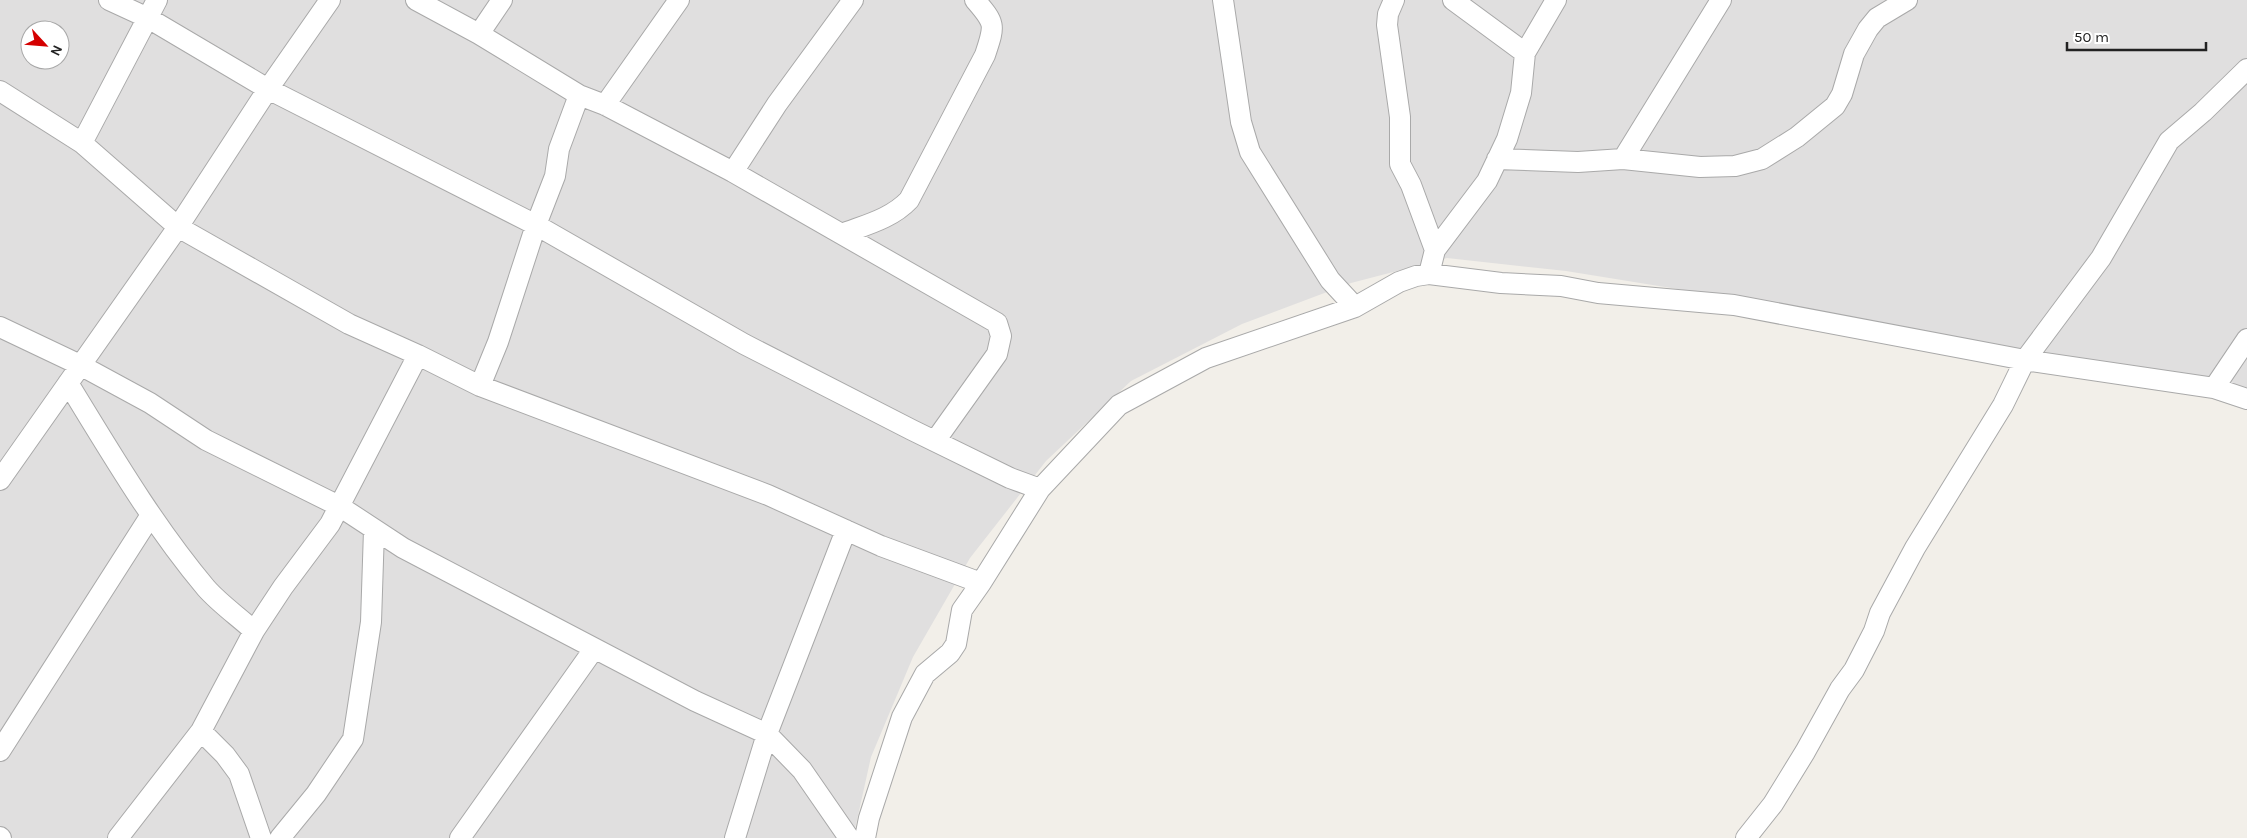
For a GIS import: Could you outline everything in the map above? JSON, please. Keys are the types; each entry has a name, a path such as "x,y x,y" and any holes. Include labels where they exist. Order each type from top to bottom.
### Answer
{"street":[{"path":"109,0 148,18 268,89 536,225 744,344 1010,478 1040,490"},
{"path":"82,143 157,0"},
{"path":"0,480 178,226 268,89 330,0"},
{"path":"416,0 479,34 579,95 605,105 733,172 997,323 1001,336 997,354 935,441"},
{"path":"479,34 502,0"},
{"path":"605,105 679,0"},
{"path":"733,172 777,104 853,0"},
{"path":"842,234 892,214 909,200 985,55 990,40 992,32 991,21 988,13 975,0"},
{"path":"1223,0 1241,122 1250,152 1330,280 1355,307"},
{"path":"1394,0 1388,14 1387,25 1400,117 1400,164 1411,185 1435,250"},
{"path":"1453,0 1525,53"},
{"path":"1428,274 1435,250 1487,181 1507,139 1521,93 1525,53 1556,0"},
{"path":"1623,159 1720,0"},
{"path":"1497,159 1578,162 1623,159 1700,167 1735,166 1762,159 1797,138 1835,106 1842,94 1859,43 1877,18 1879,6 1907,0"},
{"path":"1746,838 1773,804 1806,752 1840,689 1854,670 1874,630 1880,613 1915,548 2003,405 2025,360 2101,258 2169,140 2203,112 2247,69"},
{"path":"0,91 82,143 178,226 349,324 480,386 768,495 881,546 982,583"},
{"path":"480,386 498,342 536,225 555,176 559,149 579,95"},
{"path":"865,838 869,818 902,717 925,674 950,653 956,644 962,610 982,583 1040,490 1119,405 1206,358 1355,307 1399,282 1428,274 1501,283 1562,286 1598,293 1734,305 2025,360 2214,388 2247,398"},
{"path":"0,327 80,365 150,403 206,440 339,506 403,548 695,701 767,734 802,770 849,838"},
{"path":"2214,388 2247,339"},
{"path":"118,838 201,731 254,631 330,524 418,355"},
{"path":"68,383 151,515 208,589 254,631"},
{"path":"0,750 151,515"},
{"path":"280,838 316,794 353,738 371,622 374,530"},
{"path":"735,838 767,734 846,530"},
{"path":"460,838 594,648"},
{"path":"201,731 225,755 240,774 261,838"}],"shaded area":[{"path":"0,0 2247,0 2247,395 1770,304 1566,271 1447,258 1351,283 1242,324 1131,381 1046,461 970,558 913,657 871,757 853,838 0,838"}]}
